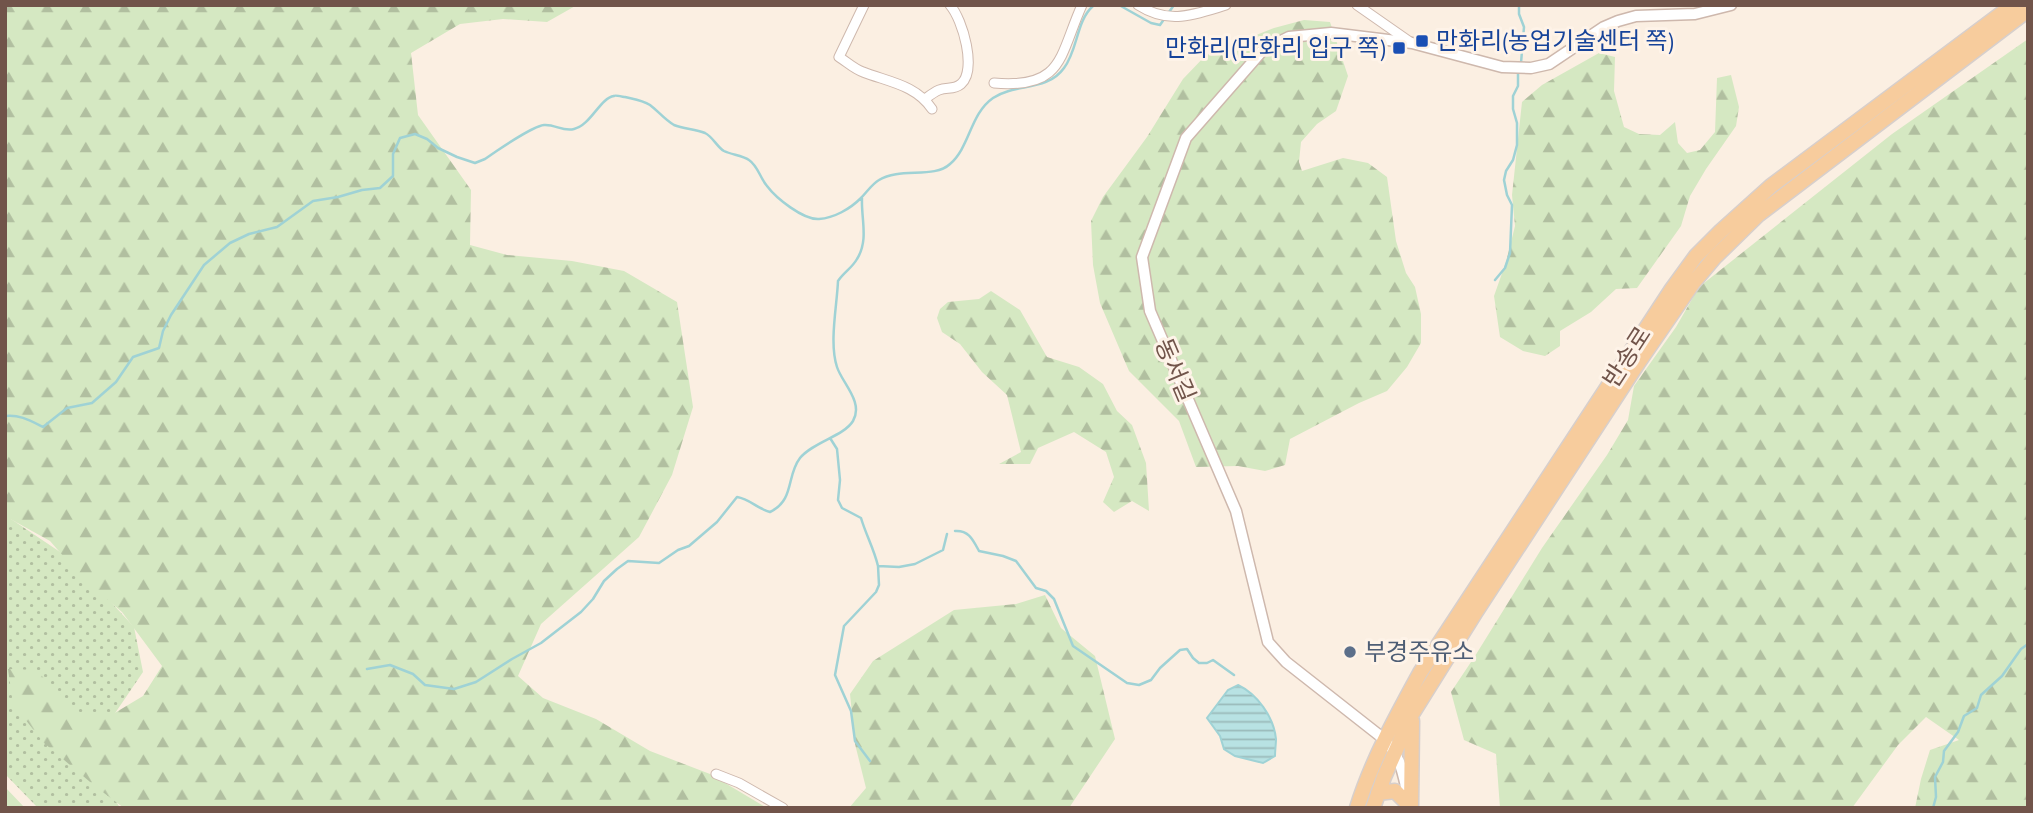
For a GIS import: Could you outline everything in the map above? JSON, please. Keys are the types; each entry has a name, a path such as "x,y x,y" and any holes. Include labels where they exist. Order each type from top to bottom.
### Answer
{"main road":[{"name":"반송로","path":"1357,808 1384,739 1437,645 1696,256 1771,186 2012,5"},
{"name":"반송로","path":"1373,808 1412,713 1637,363 1693,283 1737,234 1789,190 2028,10"},
{"path":"1411,807 1412,713"},
{"path":"1378,793 1395,791 1411,807"}],"street":[{"path":"864,5 839,57 860,71 901,85 925,99 932,109"},
{"path":"925,99 937,91 955,88 967,75 969,60 963,32 950,5"},
{"path":"994,83 1026,83 1049,74 1065,52 1082,5"},
{"path":"1138,5 1151,13 1167,17 1191,15 1226,5"},
{"name":"동서길","path":"1357,5 1412,43"},
{"name":"동서길","path":"1411,807 1400,760 1395,751 1384,739 1286,662 1268,642 1236,511 1150,311 1142,257 1186,138 1263,50 1289,37 1331,33 1412,43 1502,67 1519,68 1549,64 1604,27 1618,21 1636,16 1695,14 1731,5"},
{"path":"1380,39 1386,30 1385,24"},
{"path":"716,774 739,783 783,808"}],"green space":[{"path":"5,5 577,5 547,22 503,19 460,24 411,53 418,115 471,190 470,245 507,255 572,261 624,271 677,302 693,407 672,475 639,537 541,624 518,676 543,698 596,719 650,751 710,774 767,808 124,808 44,743 13,704 8,669 36,670 79,714 113,714 143,696 162,666 122,612 85,581 50,541 5,516"},
{"path":"1304,20 1330,22 1348,76 1336,111 1317,124 1301,142 1299,162 1302,171 1343,158 1368,163 1387,177 1396,241 1406,273 1415,287 1421,314 1421,343 1407,367 1387,391 1290,439 1285,465 1265,471 1238,466 1196,467 1179,421 1129,371 1100,303 1093,265 1091,221 1103,197 1147,137 1183,79 1206,55 1274,28"},
{"path":"2028,39 2028,808 1915,808 1930,750 1959,740 1926,717 1898,745 1852,808 1500,808 1496,754 1464,740 1451,692 1542,548 1607,455 1628,420 1634,386 1676,327 1699,287 1892,134"},
{"path":"1599,53 1615,57 1614,91 1624,127 1639,134 1660,135 1675,122 1678,143 1687,153 1700,150 1715,132 1717,78 1731,75 1739,107 1736,126 1690,196 1681,226 1637,288 1616,289 1591,312 1560,331 1560,346 1545,356 1523,351 1500,337 1494,296 1515,226 1512,195 1522,102 1542,85"},
{"path":"991,291 1020,310 1047,357 1079,367 1103,384 1117,411 1132,425 1146,463 1149,511 1132,501 1114,512 1103,502 1114,477 1106,452 1074,432 1038,448 1030,464 999,464 1021,452 1007,395 982,372 960,344 942,332 937,318 940,309 948,302 979,299"},
{"path":"5,507 11,519 72,560 134,627 143,672 88,753 120,808 38,808 5,774"},
{"path":"1045,595 1061,628 1095,656 1115,739 1069,808 849,808 866,788 855,744 850,694 873,661 954,610 1016,604"},
{"path":"5,787 25,808 5,808"}],"water":[{"path":"1238,685 1252,694 1263,707 1275,731 1275,756 1263,763 1235,756 1224,749 1220,736 1207,718 1228,690"}],"waterway":[{"path":"1092,5 1098,5"},
{"path":"1119,5 1151,23 1160,25 1174,5"},
{"path":"1519,5 1524,27 1521,63"},
{"path":"5,416 20,417 43,427 67,408 92,403 116,382 133,357 159,348 171,315 204,265 230,243 249,234 277,227 313,201 380,188 393,176 393,154 400,138 415,134 438,148 475,163 539,126 548,125 570,130 580,127 604,101 615,96 625,97 650,105 674,125 705,133 724,151 752,163 771,191 790,207 805,216 825,218 847,209 876,182 887,176 935,171 950,164 962,149 979,113 993,98 1011,90 1049,81 1057,76 1069,61 1083,19 1093,6"},
{"path":"1495,280 1505,268 1510,253 1512,205 1504,180 1517,145 1513,96 1518,86 1518,73"},
{"path":"367,669 390,665 413,674 425,685 454,689 476,682 541,643 581,612 604,581 628,561 659,563 689,546 717,522 737,497 770,512 778,507 787,494 800,458 849,426 856,414 854,400 837,367 834,336 838,281 855,262 863,244 862,198"},
{"path":"830,438 837,449 840,480 838,500 842,508 861,518 878,566 899,567 915,564 943,550 947,534"},
{"path":"955,531 967,534 979,551 1016,561 1036,588 1046,591 1054,599 1073,646 1127,683 1139,685 1151,680 1180,650 1187,649 1199,663 1213,660 1234,675"},
{"path":"870,761 855,741 851,711 835,675 844,626 876,592 879,585 878,566"},
{"path":"1933,808 1936,797 1935,777 1943,762 1944,751 1958,732 1964,716 1977,708 1981,695 2002,676 2021,649 2028,644"}],"place":[{"name":"만화리(농업기술센터 쪽)","path":"1422,41"},
{"name":"만화리(만화리 입구 쪽)","path":"1399,48"},
{"name":"부경주유소","path":"1350,652"}]}
